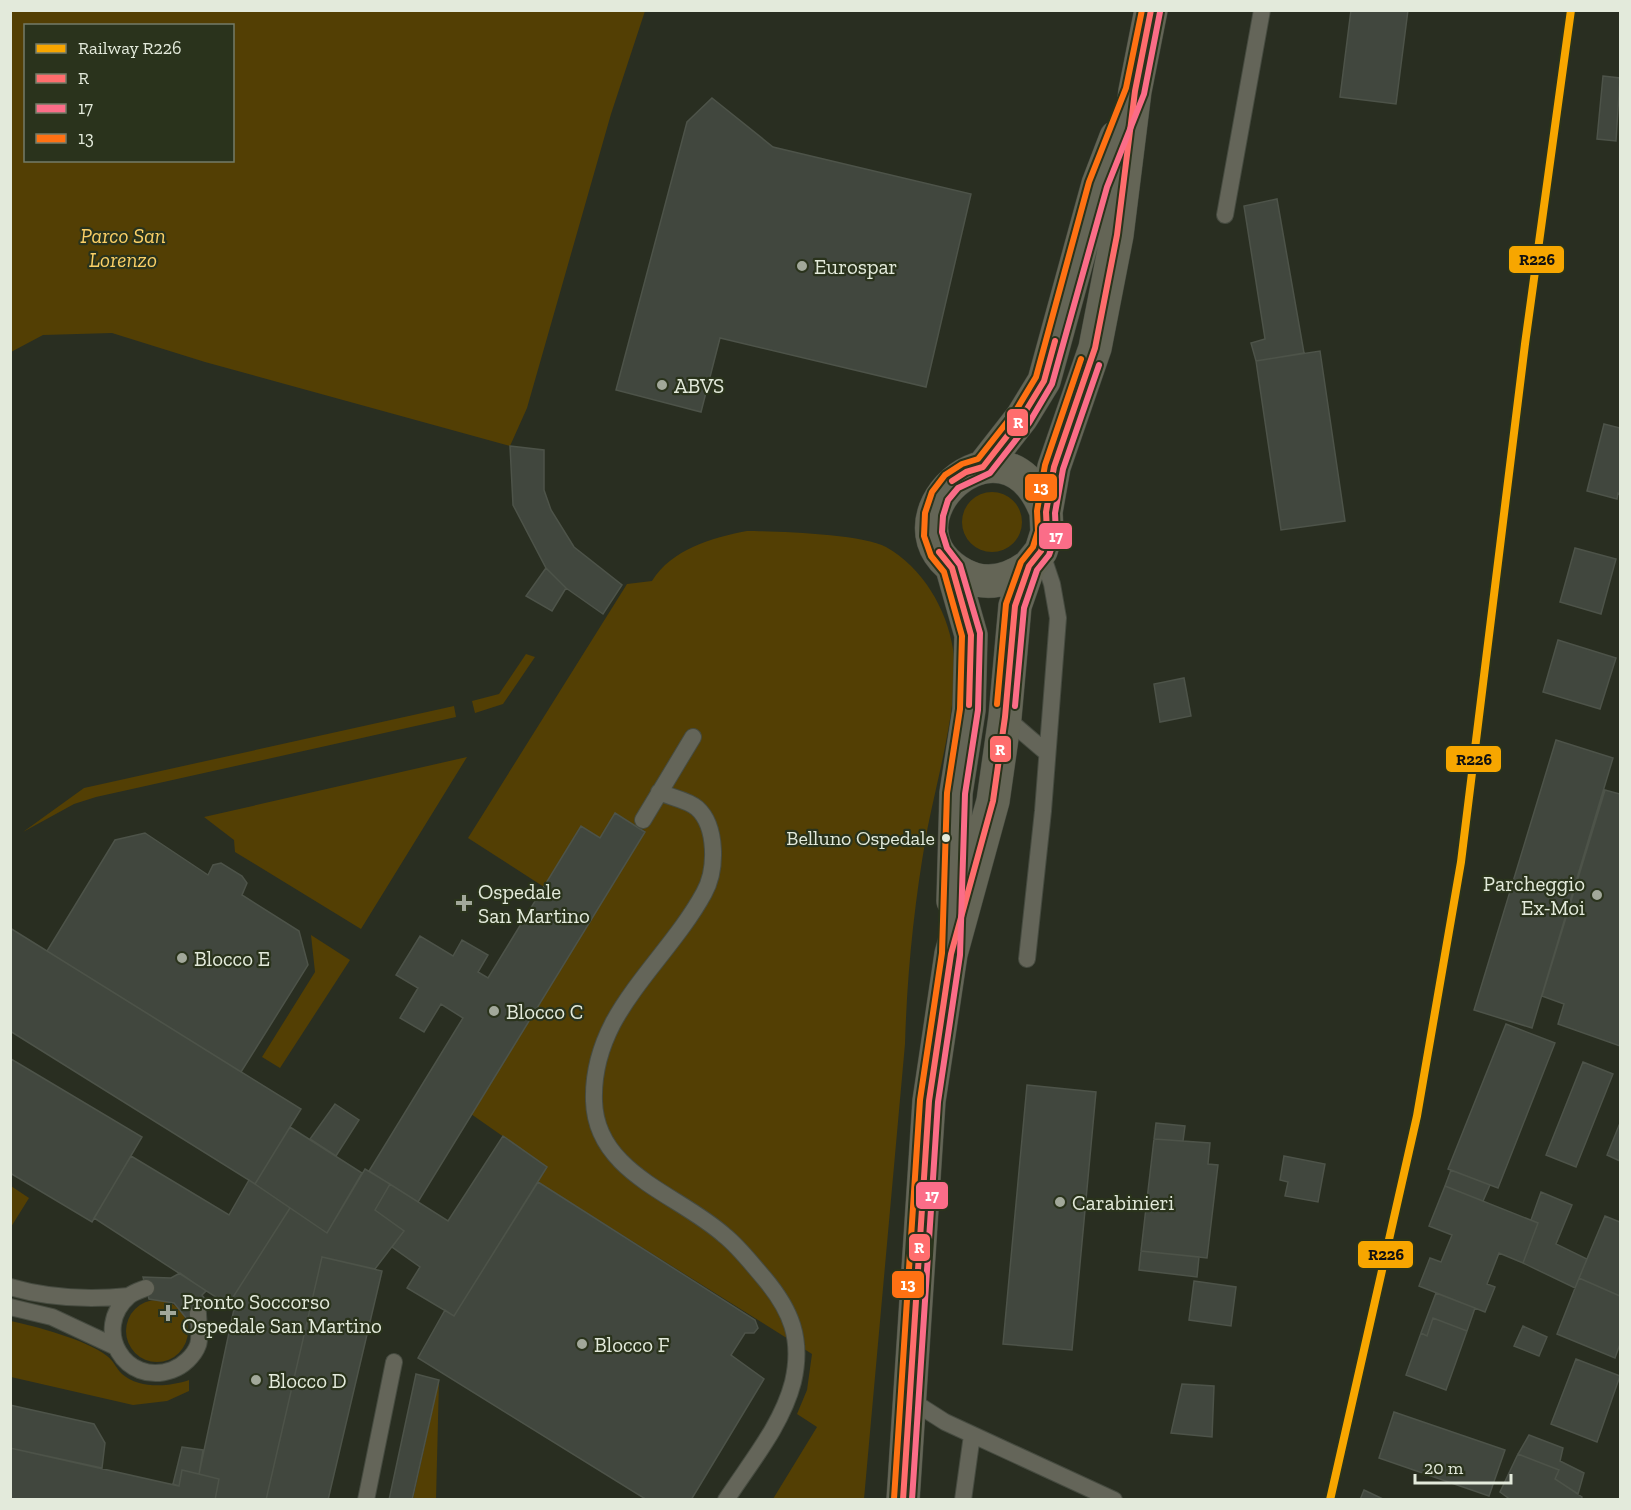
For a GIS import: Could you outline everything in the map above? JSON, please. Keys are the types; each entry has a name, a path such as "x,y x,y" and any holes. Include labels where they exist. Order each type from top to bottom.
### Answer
{"main road":[{"path":"951,954 993,801 1005,717 1015,606 1047,532 1046,512 1054,467 1095,348 1117,235 1135,91 1151,10"},
{"path":"983,467 1022,417 1044,381 1098,184 1135,91"},
{"path":"1035,559 1015,576 999,581 983,581 967,577 952,568 939,552 933,533 934,514 940,496 952,481 966,472 983,467 1000,468 1016,473 1035,490 1046,512"},
{"path":"903,1500 929,1101 951,954 956,793 969,710 971,635 952,568"}],"lane":[{"path":"1225,216 1262,10"},
{"path":"1027,959 1043,811 1058,618 1052,584 1035,559"},
{"path":"1005,717 1047,753"},
{"path":"643,820 693,737"},
{"path":"659,792 696,807 710,826 712,861 705,892 614,1021 599,1053 594,1103 597,1128 624,1166 731,1241 784,1303 794,1327 796,1354 793,1382 777,1423 726,1500"},
{"path":"10,1287 27,1292 97,1299 129,1296 146,1288"},
{"path":"114,1346 114,1319 129,1296"},
{"path":"10,1307 52,1317 114,1346 131,1367 157,1376 183,1367 198,1344 198,1312"},
{"path":"366,1500 394,1362"},
{"path":"909,1399 945,1422 1114,1500"},
{"path":"963,1500 972,1435"}],"green space":[{"name":"Parco San Lorenzo","path":"11,11 645,11 611,114 527,408 510,446 205,362 112,333 43,335 11,352"},
{"path":"992,492 1013,501 1022,522 1013,543 992,552 971,543 962,522 971,501"},
{"path":"747,531 840,536 886,547 911,566 931,590 945,619 953,649 955,670 950,717 926,837 912,940 905,1044 864,1499 773,1499 817,1427 797,1414 807,1390 812,1354 538,1182 547,1167 471,1114 645,831 615,813 600,838 544,887 468,838 627,584 652,581 670,561 706,541"},
{"path":"526,654 535,657 503,704 475,713 472,701 499,694"},
{"path":"454,706 456,717 96,797 74,804 23,832 84,788"},
{"path":"467,757 361,929 235,852 234,840 204,817"},
{"path":"311,935 350,960 280,1068 262,1057 315,972"},
{"path":"11,1186 29,1198 11,1227"},
{"path":"157,1300 174,1305 179,1309 183,1314 188,1331 183,1348 179,1353 174,1357 157,1362 140,1357 135,1353 131,1348 126,1331 131,1314 135,1309 140,1305"},
{"path":"11,1321 60,1334 86,1344 107,1356 129,1379 154,1385 189,1380 189,1391 167,1401 133,1405 11,1377"},
{"path":"439,1380 436,1499 413,1499"}],"building":[{"path":"1351,10 1408,10 1396,104 1340,97"},
{"path":"1603,76 1620,78 1616,141 1597,139"},
{"name":"Eurospar","path":"712,98 773,147 971,194 926,387 720,338 701,412 616,390 687,122"},
{"path":"1277,199 1304,353 1256,361 1251,343 1265,339 1244,206"},
{"path":"1320,351 1345,521 1281,530 1256,361"},
{"path":"1604,424 1620,428 1620,494 1618,493 1617,499 1587,491"},
{"path":"510,446 544,450 544,490 551,510 574,547 622,585 603,614 566,588 546,568 513,505"},
{"path":"1575,548 1616,559 1601,614 1560,602"},
{"path":"546,568 566,588 552,611 526,596"},
{"path":"1558,640 1616,658 1600,709 1543,692"},
{"path":"1184,678 1191,716 1160,722 1154,684"},
{"path":"1556,740 1613,758 1532,1028 1474,1010"},
{"name":"Parcheggio Ex-Moi","path":"1605,790 1620,794 1620,1046 1558,1024 1564,1004 1542,996"},
{"name":"Blocco C","path":"615,813 645,832 418,1202 369,1171 463,1018 441,1004 424,1032 400,1018 418,988 396,975 420,936 453,956 462,940 488,955 478,972 488,978 581,826 600,838"},
{"name":"Blocco E","path":"145,833 208,875 213,865 221,863 242,876 247,883 242,895 299,931 308,965 241,1072 47,951 115,840"},
{"name":"Blocco E","path":"10,928 301,1109 255,1184 10,1031"},
{"path":"1506,1024 1555,1043 1498,1188 1448,1169"},
{"path":"11,1059 142,1137 92,1222 10,1173"},
{"path":"1583,1062 1613,1074 1576,1167 1546,1155"},
{"path":"1027,1085 1096,1092 1072,1350 1003,1344"},
{"path":"335,1104 359,1120 336,1156 310,1139"},
{"path":"1156,1123 1185,1126 1183,1141 1154,1139"},
{"path":"1620,1123 1620,1161 1607,1155"},
{"path":"290,1127 362,1173 327,1233 255,1184"},
{"path":"503,1136 547,1167 454,1316 407,1288 420,1267 392,1247 404,1231 375,1210 390,1184 448,1221"},
{"path":"1154,1139 1210,1143 1208,1164 1218,1165 1207,1258 1141,1251"},
{"path":"131,1156 229,1215 249,1180 290,1208 228,1305 94,1218"},
{"path":"1284,1156 1325,1164 1318,1202 1285,1196 1288,1182 1280,1180"},
{"name":"Blocco D","path":"365,1169 390,1184 375,1210 404,1231 375,1269 322,1257 266,1500 215,1500 219,1479 199,1474 234,1309 228,1305 290,1208 327,1233"},
{"path":"1451,1170 1490,1185 1483,1201 1445,1186"},
{"name":"Blocco F","path":"538,1182 755,1320 758,1328 754,1333 745,1333 731,1355 764,1379 691,1500 647,1500 418,1358 445,1310 454,1316"},
{"path":"1445,1186 1538,1223 1523,1263 1499,1253 1487,1284 1495,1287 1485,1312 1419,1286 1430,1258 1441,1262 1452,1235 1429,1226"},
{"path":"1541,1192 1572,1205 1556,1244 1587,1259 1575,1288 1523,1263 1538,1223 1531,1220"},
{"path":"1605,1216 1620,1222 1620,1296 1579,1278"},
{"path":"1141,1251 1199,1257 1197,1277 1139,1270"},
{"path":"322,1257 382,1271 328,1500 266,1500"},
{"path":"180,1273 206,1291 202,1295 210,1306 187,1319 174,1303 149,1299 143,1277 171,1278"},
{"path":"1579,1278 1620,1296 1620,1344 1615,1358 1557,1334"},
{"path":"1194,1281 1236,1287 1231,1326 1189,1320"},
{"path":"1436,1293 1475,1308 1467,1331 1433,1318 1427,1336 1421,1333"},
{"path":"1433,1318 1467,1331 1446,1390 1406,1375 1421,1333 1427,1336"},
{"path":"1523,1326 1547,1337 1539,1356 1514,1346"},
{"path":"1576,1359 1620,1376 1597,1442 1551,1424"},
{"path":"416,1374 439,1380 412,1500 389,1500"},
{"path":"1182,1384 1214,1386 1212,1437 1171,1433"},
{"path":"10,1405 94,1424 105,1443 102,1468 10,1448"},
{"path":"1394,1412 1505,1450 1489,1496 1379,1458"},
{"path":"1529,1435 1563,1448 1560,1461 1584,1473 1578,1494 1555,1479 1559,1470 1518,1454"},
{"path":"182,1447 203,1450 199,1474 182,1470 179,1486 173,1484"},
{"path":"10,1448 179,1486 182,1470 219,1479 215,1500 10,1500"},
{"path":"1518,1454 1559,1470 1555,1479 1582,1497 1581,1500 1511,1500 1500,1492"},
{"path":"1364,1490 1385,1500 1360,1500"}],"rail line":[{"name":"R226","path":"1330,1500 1417,1116 1461,862 1525,344 1571,10"}],"transit line":[{"name":"13","path":"894,1499 920,1100 942,953 947,793 960,709 962,636 944,572 931,556 924,536 925,513 932,492 945,475 962,464 978,459 1015,412 1036,377 1089,182 1126,88 1142,10"},
{"name":"R","path":"903,1500 929,1101 951,954 993,801 1005,717 1015,606 1029,566 1041,551 1047,532 1046,512 1054,467 1095,348 1117,235 1135,91 1151,10"},
{"name":"17","path":"912,1500 938,1102 960,955 965,794 978,710 980,633 960,565 947,548 942,532 943,516 948,500 958,488 990,473 1029,423 1052,384 1107,187 1144,94 1160,12"},
{"name":"R","path":"952,481 966,472 983,467 1022,417 1044,381 1055,341"},
{"name":"13","path":"997,704 1006,604 1021,562 1033,547 1038,531 1037,511 1045,465 1081,359"},
{"name":"17","path":"1015,706 1024,608 1037,570 1049,555 1056,535 1055,513 1063,469 1099,365"},
{"name":"R","path":"939,552 952,568 971,635 969,705"}],"place":[{"name":"Eurospar","path":"802,266"},
{"name":"ABVS","path":"662,385"},
{"name":"Belluno Ospedale","path":"946,838"},
{"name":"Parcheggio Ex-Moi","path":"1597,895"},
{"name":"Ospedale San Martino","path":"464,903"},
{"name":"Blocco E","path":"182,958"},
{"name":"Blocco C","path":"494,1011"},
{"name":"Carabinieri","path":"1060,1202"},
{"name":"Pronto Soccorso Ospedale San Martino","path":"168,1313"},
{"name":"Blocco F","path":"582,1344"},
{"name":"Blocco D","path":"256,1380"}]}
